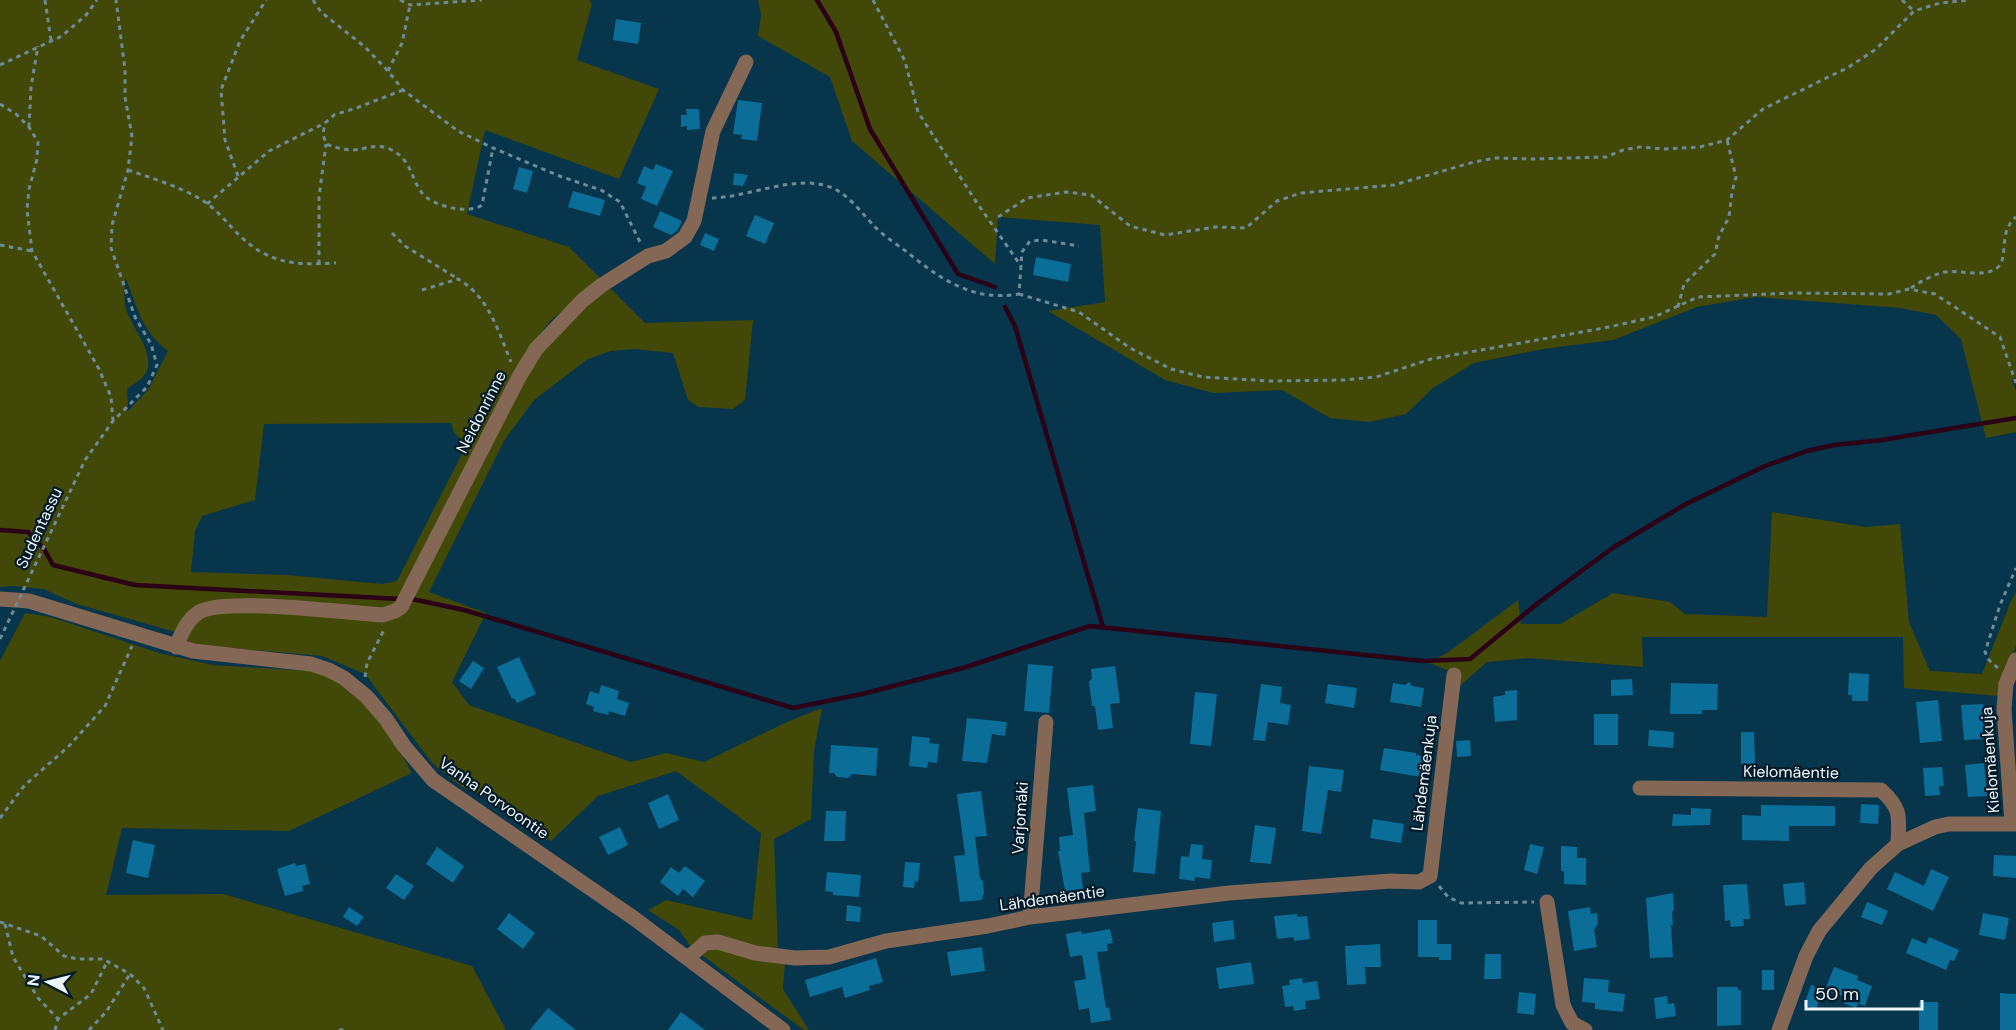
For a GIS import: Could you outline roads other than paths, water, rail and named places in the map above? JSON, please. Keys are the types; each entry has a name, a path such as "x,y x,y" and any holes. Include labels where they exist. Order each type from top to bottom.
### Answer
{"street":[{"name":"Neidonrinne","path":"176,647 185,627 199,612 221,606 247,605 383,615 401,607 536,348 583,300 602,285 648,256 666,251 685,237 694,221 713,131 746,62"},
{"name":"Vanha Porvoontie","path":"0,599 38,604 193,651 311,664 345,678 387,719 404,746 433,780 584,883 783,1030"},
{"name":"Kielomäenkuja","path":"2014,824 2004,709 2006,684 2016,660"},
{"name":"Lähdemäenkuja","path":"1430,876 1454,675"},
{"name":"Varjomäki","path":"1030,917 1046,722"},
{"name":"Kielomäentie","path":"1640,788 1881,790 1895,802 1899,819 1898,844"},
{"path":"1779,1030 1806,956 1819,932 1871,868 1898,844 1935,827 1949,824 2014,824"},
{"name":"Lähdemäentie","path":"688,958 705,943 718,942 755,953 795,958 829,957 886,941 988,926 1030,917 1229,893 1391,881 1419,882 1430,876"},
{"path":"1547,902 1563,1005 1572,1023 1585,1030"}],"waterway":[{"path":"817,0 836,32 870,129 958,274 995,287"},
{"path":"1005,307 1015,326 1103,627"},
{"path":"412,599 464,610 793,708 862,694 963,668 1090,626 1423,661 1470,659 1538,603 1614,547 1686,504 1765,466 1807,451 1834,445 1882,440 2016,418"},
{"path":"0,530 28,532 44,549 53,565 135,585 400,599"}]}
